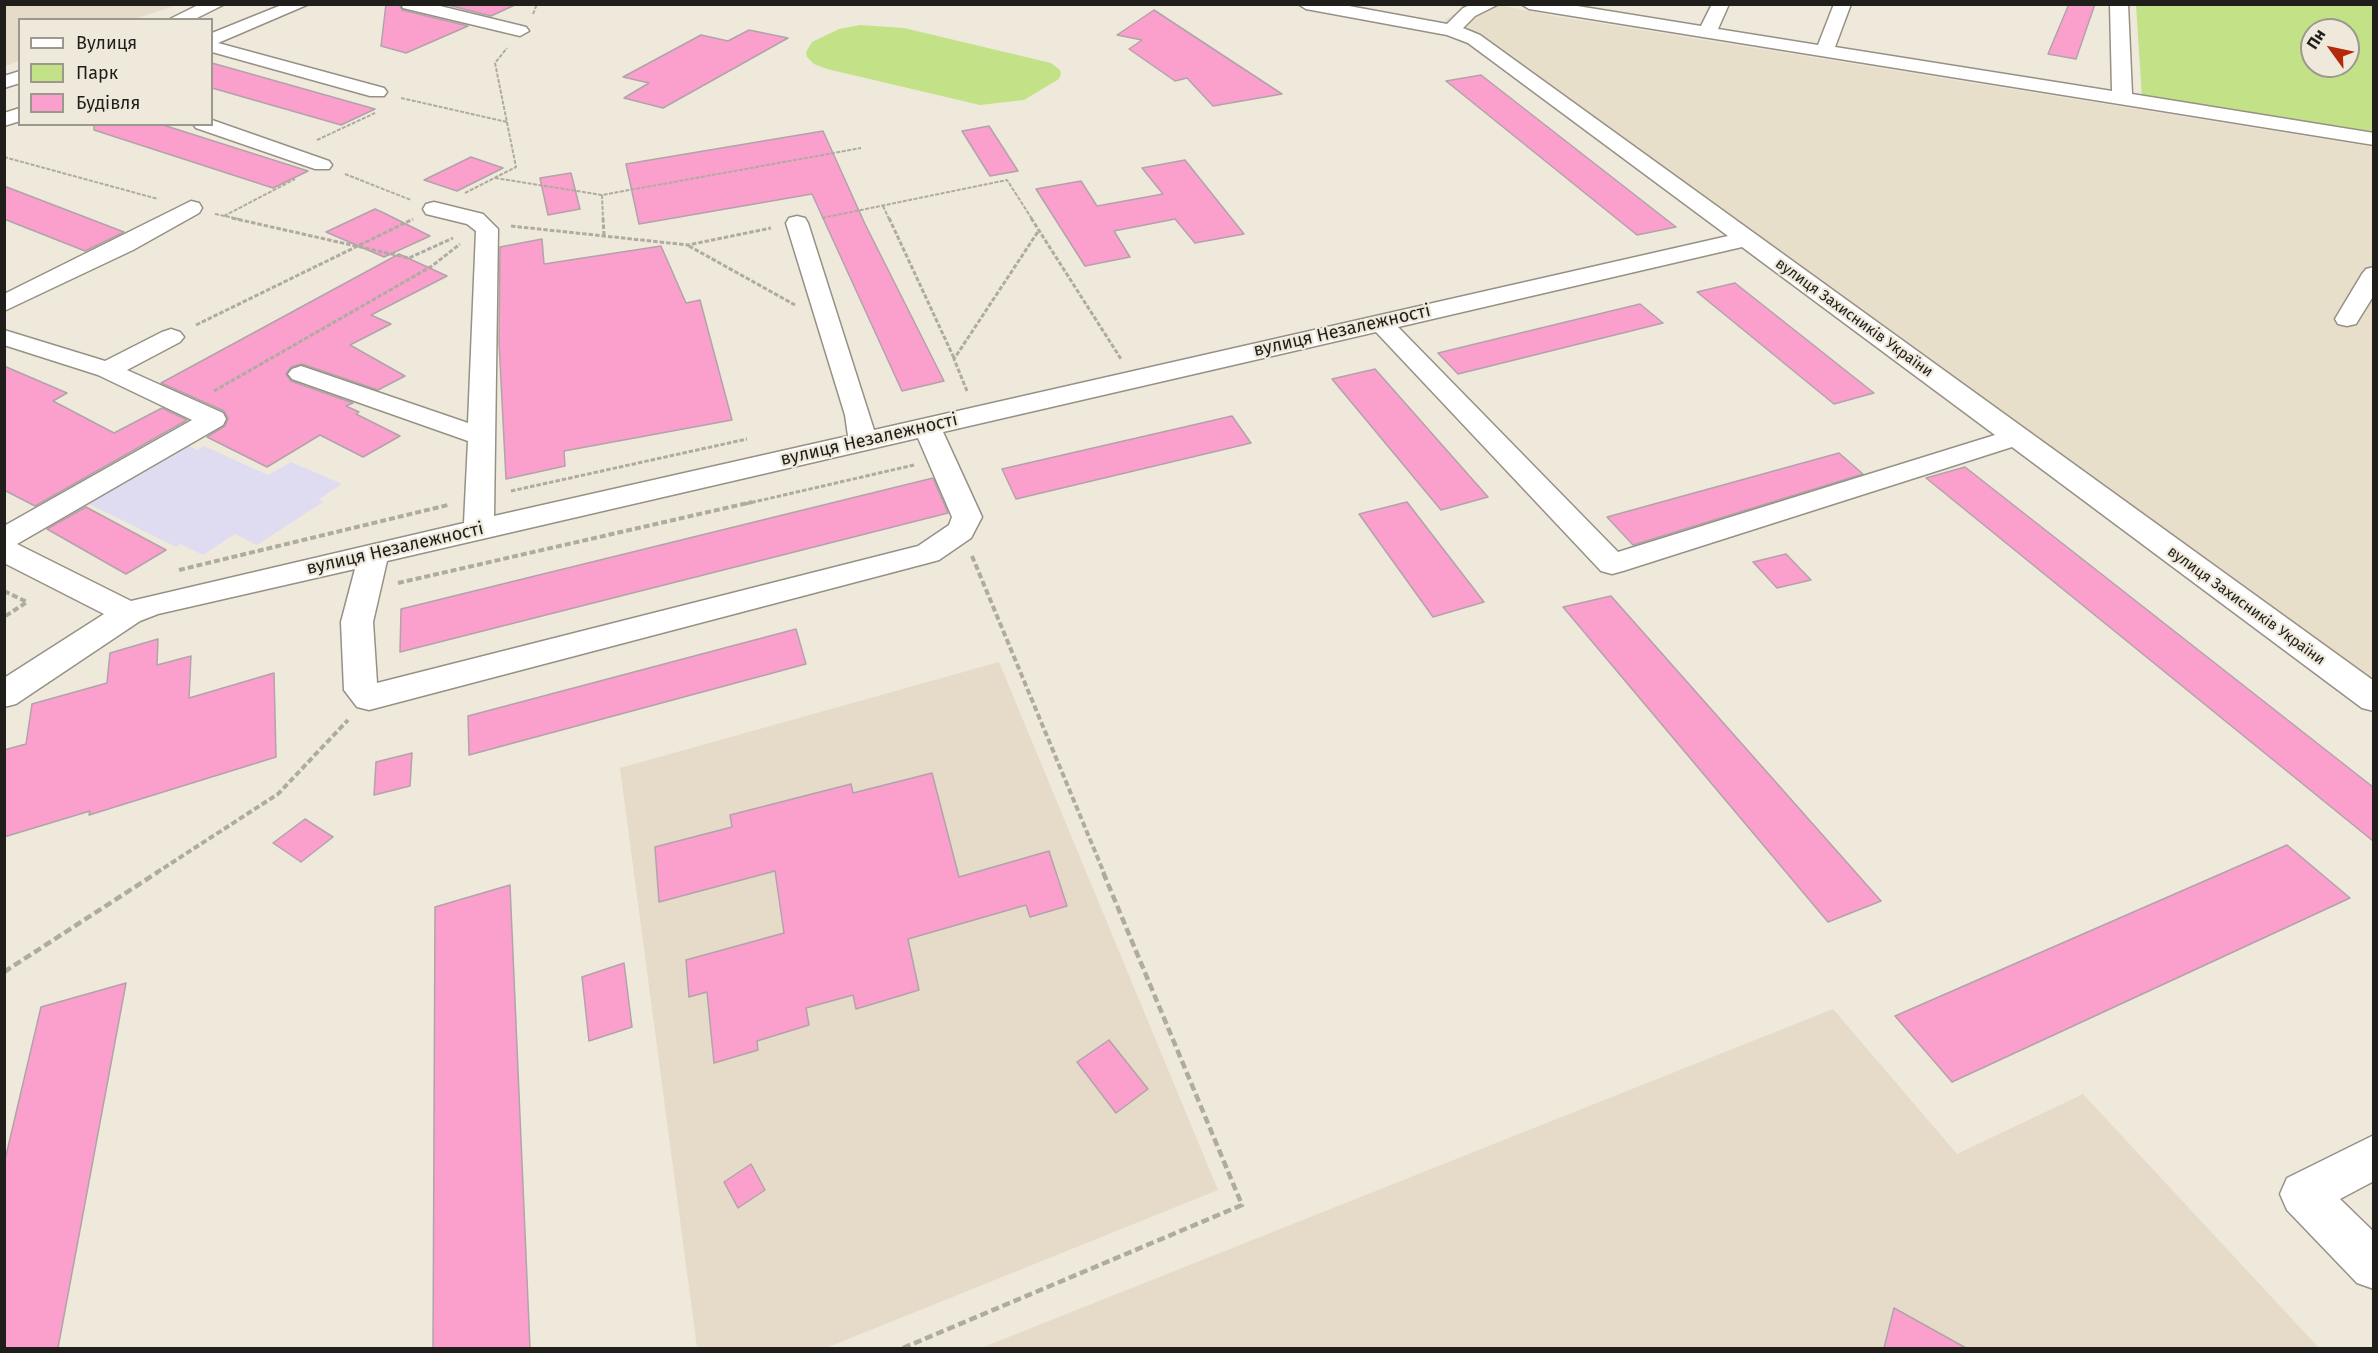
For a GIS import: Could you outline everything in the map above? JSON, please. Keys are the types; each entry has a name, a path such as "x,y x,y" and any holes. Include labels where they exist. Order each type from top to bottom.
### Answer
{"street":[{"path":"181,18 217,4"},
{"path":"213,39 301,4"},
{"path":"409,4 520,31"},
{"path":"1451,30 1469,12 1491,4"},
{"path":"1529,4 1565,7 2373,139"},
{"path":"1707,32 1721,4"},
{"path":"1824,51 1843,4"},
{"path":"2119,4 2122,98"},
{"name":"вулиця Захисників України","path":"1316,5 1451,30 1474,39 2373,699"},
{"path":"213,47 381,101"},
{"path":"209,126 322,165"},
{"path":"4,304 125,245 191,208"},
{"path":"434,209 483,224 487,234 479,529"},
{"path":"797,223 858,415 862,442"},
{"name":"вулиця Незалежності","path":"4,695 129,613 151,605 1746,239"},
{"path":"2347,319 2373,274"},
{"path":"1380,322 1612,564 2016,437"},
{"path":"4,337 107,370 213,419 4,539"},
{"path":"107,370 171,337"},
{"path":"301,374 482,437"},
{"path":"374,554 357,622 361,690 369,698 928,553 961,531 967,517 927,427"},
{"path":"4,550 129,613"},
{"path":"2373,1157 2303,1194 2373,1266"}],"path":[{"path":"171,337 516,167 495,63 520,31"},
{"path":"287,154 381,101 406,99 507,122"},
{"path":"395,104 406,99"},
{"path":"494,178 602,195 690,181 861,148"},
{"path":"4,156 191,208 409,258 483,224 688,245 1007,180 1134,379"},
{"path":"224,216 322,165 434,209"},
{"path":"602,195 604,235"},
{"path":"883,206 967,391"},
{"path":"186,406 432,266 483,224"},
{"path":"954,359 1039,230"},
{"path":"688,245 829,324"},
{"path":"365,591 941,459"},
{"path":"175,571 480,498"},
{"path":"903,1348 1242,1205 961,531"},
{"path":"4,591 27,602 4,617"},
{"path":"4,972 278,794 369,698"}],"shaded area":[{"path":"5,4 177,4 138,18 18,18 18,61 5,66"},
{"path":"1467,5 1498,5 1554,16 2373,147 2373,679 1807,275 1438,25"},
{"path":"183,443 197,450 204,446 268,475 291,462 342,484 319,499 323,502 257,545 235,534 203,555 180,544 176,547 83,501"},
{"path":"999,662 1218,1190 826,1348 697,1348 620,768"},
{"path":"1833,1009 1957,1154 2083,1094 2319,1348 981,1348"}],"green space":[{"path":"2136,5 2373,5 2373,137 2142,98"},
{"path":"860,25 904,28 1051,63 1060,70 1061,74 1059,79 1024,100 980,105 827,69 814,64 807,57 806,52 812,42 839,29"}],"building":[{"path":"386,4 399,4 402,10 468,26 406,53 381,46"},
{"path":"444,4 517,4 491,16"},
{"path":"2069,4 2095,4 2076,59 2048,54"},
{"path":"1154,10 1282,94 1213,106 1187,78 1175,81 1129,49 1142,40 1117,35"},
{"path":"749,30 788,38 663,108 624,98 649,83 623,77 701,35 728,41"},
{"path":"213,63 375,109 341,125 213,88"},
{"path":"1481,75 1676,227 1637,235 1446,81"},
{"path":"94,126 166,126 308,171 273,188 94,130"},
{"path":"989,126 1018,171 990,176 962,131"},
{"path":"823,131 865,224 944,381 902,391 812,194 639,224 626,164"},
{"path":"471,157 503,168 457,191 424,180"},
{"path":"1185,160 1244,234 1195,243 1175,219 1114,231 1130,257 1085,266 1036,189 1081,181 1097,206 1163,194 1142,168"},
{"path":"571,173 580,209 548,215 540,178"},
{"path":"4,186 124,232 85,251 4,219"},
{"path":"375,209 430,236 384,257 326,232"},
{"path":"542,239 544,264 661,246 686,303 700,300 732,420 564,451 565,466 506,479 499,342 500,247"},
{"path":"399,254 447,276 371,315 391,324 350,345 405,376 378,390 302,364 291,367 286,374 291,381 353,403 346,406 359,412 356,414 400,436 363,457 320,435 267,467 207,437 225,426 228,418 224,411 161,383"},
{"path":"1735,283 1874,393 1834,404 1697,292"},
{"path":"1640,304 1663,323 1458,374 1438,353"},
{"path":"4,366 67,393 53,401 114,433 162,408 187,420 35,506 4,490"},
{"path":"1375,369 1488,497 1441,510 1332,379"},
{"path":"1232,416 1251,443 1016,499 1002,469"},
{"path":"1839,453 1863,474 1633,545 1607,517"},
{"path":"1965,467 2373,787 2373,841 1926,478"},
{"path":"933,478 948,513 400,652 401,609"},
{"path":"1407,502 1484,602 1433,617 1359,514"},
{"path":"86,507 166,550 126,574 47,529"},
{"path":"1786,554 1811,580 1777,588 1753,562"},
{"path":"1611,596 1881,901 1828,922 1563,607"},
{"path":"796,629 806,664 469,755 468,716"},
{"path":"158,639 157,665 191,656 189,698 274,673 276,757 89,815 90,811 4,837 4,750 26,744 32,704 107,683 110,653"},
{"path":"412,753 410,786 374,795 376,762"},
{"path":"932,773 959,877 1049,851 1067,906 1030,917 1026,905 908,939 919,990 856,1009 853,995 806,1008 809,1025 757,1041 758,1050 714,1063 707,992 689,997 686,960 784,933 775,871 659,902 655,847 732,827 730,815 851,784 853,793"},
{"path":"305,819 333,837 301,862 273,843"},
{"path":"2287,845 2350,898 1952,1082 1895,1016"},
{"path":"510,885 530,1348 433,1348 435,907"},
{"path":"624,963 632,1027 589,1041 582,977"},
{"path":"126,983 58,1348 4,1348 4,1164 41,1007"},
{"path":"1109,1040 1148,1089 1116,1113 1077,1062"},
{"path":"751,1164 765,1190 738,1208 724,1182"},
{"path":"1894,1308 1966,1348 1884,1348"}]}
